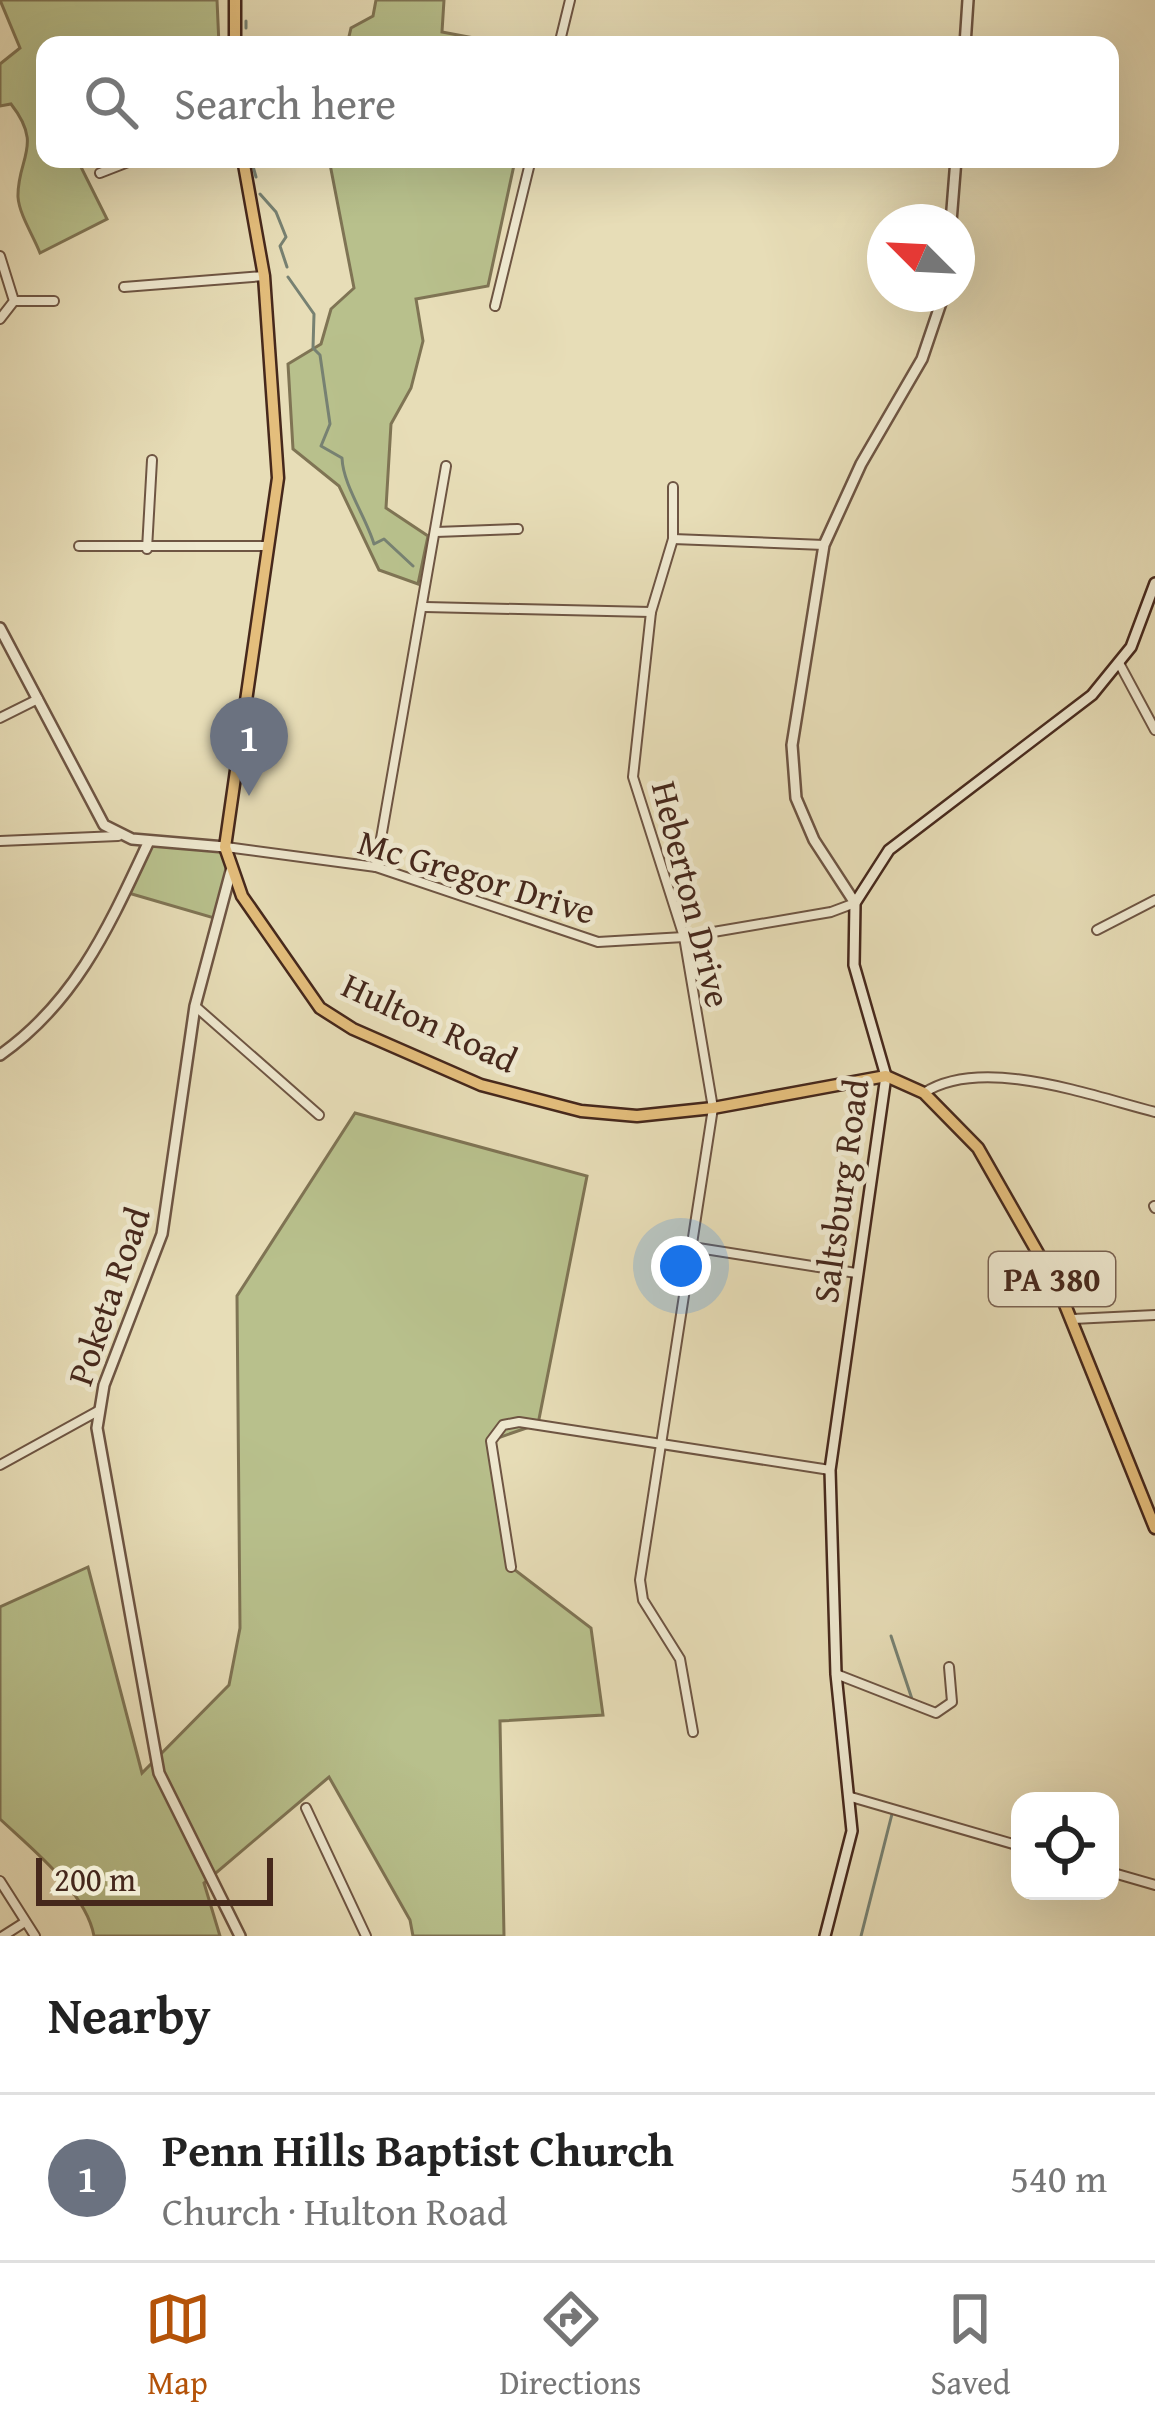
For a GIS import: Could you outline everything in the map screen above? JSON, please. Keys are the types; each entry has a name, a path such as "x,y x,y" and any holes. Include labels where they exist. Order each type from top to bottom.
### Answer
{"main road":[{"path":"235,0 235,36"},
{"name":"Hulton Road","path":"245,168 264,275 278,454 225,847 231,871 302,988 320,1008 353,1029 481,1084 581,1111 659,1116 886,1076"},
{"name":"PA 380","path":"886,1076 924,1093 977,1148 1073,1319 1155,1528"}],"street":[{"path":"561,36 570,0"},
{"path":"965,36 968,0"},
{"path":"100,173 113,168"},
{"path":"495,306 529,168"},
{"path":"952,204 955,168"},
{"path":"0,256 14,301"},
{"path":"124,287 264,275"},
{"path":"14,301 55,301"},
{"path":"0,319 14,301"},
{"path":"938,312 922,359 860,464 824,545 792,745 796,798 814,840 855,903 889,850 1070,716 1119,663 1141,628 1155,583"},
{"path":"147,548 152,460"},
{"path":"376,867 446,466"},
{"name":"Heberton Drive","path":"673,487 674,539 651,613 632,778 684,937 713,1108 640,1580 643,1600 680,1659 693,1732"},
{"path":"436,532 518,529"},
{"path":"674,539 824,545"},
{"path":"79,546 267,546"},
{"path":"425,607 651,613"},
{"path":"0,628 94,809 118,836"},
{"path":"1119,663 1155,730"},
{"path":"0,718 38,699"},
{"path":"0,842 118,836 225,847"},
{"path":"0,1054 38,1028 84,974 149,841"},
{"name":"Mc Gregor Drive","path":"225,847 376,867 598,942 684,937 831,912 855,903"},
{"name":"Poketa Road","path":"231,871 195,1006 162,1234 98,1411 105,1491 159,1773 240,1936"},
{"path":"1097,930 1155,900"},
{"name":"Saltsburg Road","path":"825,1936 848,1861 851,1797 836,1674 830,1470 886,1076 854,965 855,903"},
{"path":"195,1006 319,1114"},
{"path":"924,1093 949,1079 1017,1078 1155,1112"},
{"path":"692,1247 856,1273"},
{"path":"1073,1319 1155,1315"},
{"path":"0,1465 98,1411"},
{"path":"511,1567 493,1461 496,1431 519,1422 830,1470"},
{"path":"836,1674 936,1713 952,1702 949,1667"},
{"path":"851,1797 1011,1843"},
{"path":"306,1808 366,1936"},
{"path":"1119,1875 1155,1885"},
{"path":"0,1881 35,1936"},
{"path":"3,1936 25,1922"}],"green space":[{"path":"0,0 217,0 219,36 36,36 36,168 82,168 107,219 40,253 18,197 26,131 11,104 0,106 0,64 20,48"},
{"path":"376,0 444,0 442,32 463,36 349,36 351,28 373,16"},
{"path":"331,168 513,168 488,286 416,299 423,341 411,388 391,424 386,508 428,536 418,584 379,570 339,486 293,449 288,364 321,344 331,309 354,288"},
{"path":"149,841 225,847 231,871 214,918 125,892"},
{"path":"355,1113 587,1176 538,1424 492,1440 511,1567 591,1628 603,1715 500,1721 504,1936 413,1936 410,1920 329,1777 204,1883 220,1936 94,1936 69,1888 0,1819 0,1607 88,1567 142,1773 229,1685 240,1628 237,1296"}],"waterway":[{"path":"246,21 246,28"},
{"path":"254,168 256,177"},
{"path":"260,194 276,212 286,237 280,246 287,267"},
{"path":"288,277 314,314 313,348 320,355 330,424 321,446 342,458 374,544 384,539 413,566"},
{"path":"891,1636 912,1699"},
{"path":"861,1936 892,1814"}],"place":[{"name":"Penn Hills Baptist Church","path":"249,796"}]}
